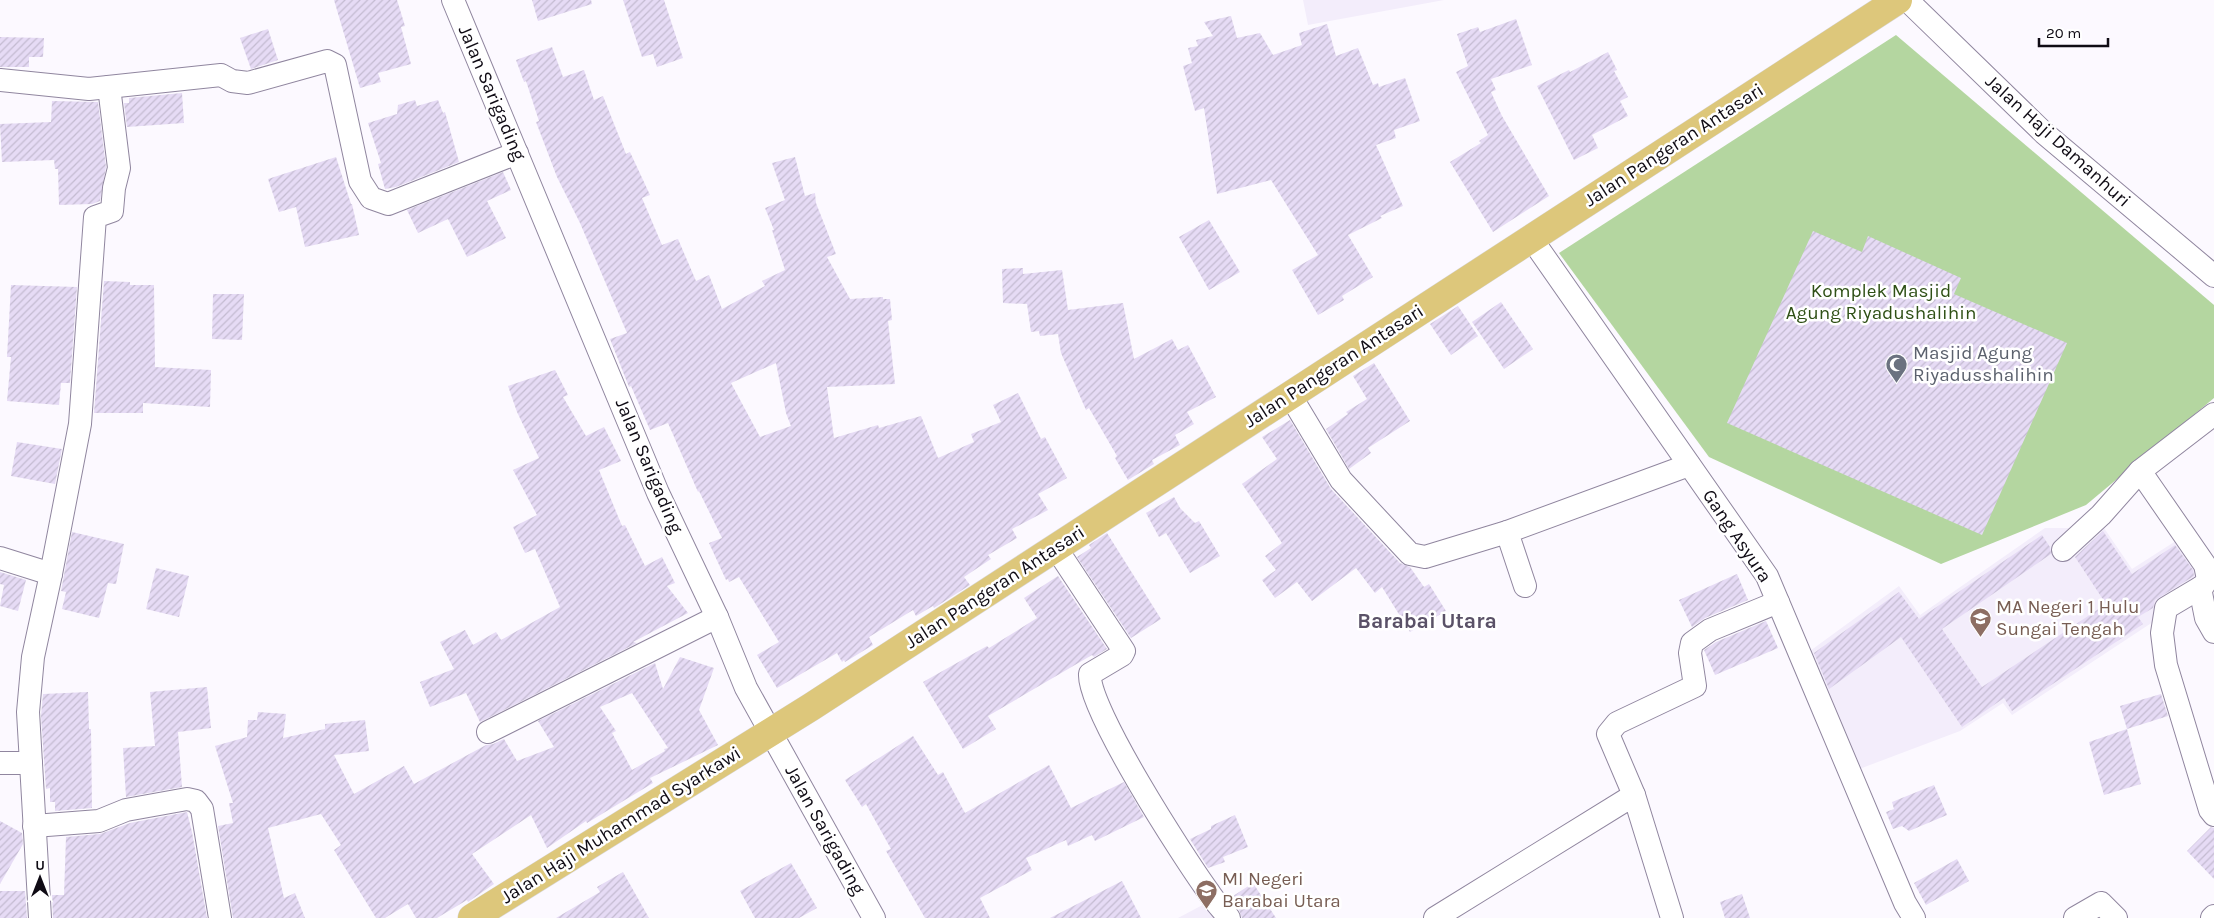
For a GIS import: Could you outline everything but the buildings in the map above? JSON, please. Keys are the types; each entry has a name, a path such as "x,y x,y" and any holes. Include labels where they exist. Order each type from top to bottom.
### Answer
{"main road":[{"name":"Jalan Pangeran Antasari","path":"770,732 1898,0"},
{"name":"Jalan Haji Muhammad Syarkawi","path":"472,918 770,732"}],"street":[{"name":"Jalan Sarigading","path":"453,0 658,493 716,617 746,688 874,918"},
{"name":"Jalan Haji Damanhuri","path":"1907,0 2044,133 2214,276"},
{"path":"0,80 89,88 221,75 232,81 248,83 327,61 331,62 335,65 360,181 371,198 388,204 517,153"},
{"path":"40,918 28,712 33,657 80,424 95,217 112,210 118,168 109,87"},
{"name":"Gang Asyura","path":"1531,238 1767,576 1905,903 1914,918"},
{"path":"1290,395 1340,480 1410,554 1425,557 1507,532 1689,465"},
{"path":"2063,550 2100,515 2140,471 2214,414"},
{"path":"2140,471 2205,565 2208,579 2200,588 2166,608 2162,633 2166,664 2210,810 2214,815"},
{"path":"1507,532 1526,586"},
{"path":"1056,548 1124,651 1122,655 1090,674 1090,684 1116,743 1208,892 1229,918"},
{"path":"0,558 51,574"},
{"path":"2200,588 2206,618 2214,632"},
{"path":"1672,918 1634,795 1608,734 1617,723 1695,686 1690,653 1692,643 1710,630 1778,602"},
{"path":"488,732 716,617"},
{"path":"0,763 31,763"},
{"path":"1435,918 1634,795"},
{"path":"34,826 99,821 126,810 187,799 196,801 202,809 220,918"},
{"path":"2075,918 2101,903 2116,918"}],"shaded area":[{"path":"1303,0 1444,0 1308,25"},
{"name":"MA Negeri 1 Hulu Sungai Tengah","path":"2045,528 2104,528 2132,569 2182,537 2212,583 2012,715 2003,703 1960,731 1854,771 1799,659 1899,586 1920,615"},
{"name":"MI Negeri Barabai Utara","path":"1212,900 1221,918 1178,918"}],"green space":[{"name":"Komplek Masjid Agung Riyadushalihin","path":"1896,35 2214,305 2214,398 2086,505 1941,564 1709,457 1559,253"}],"place":[{"name":"Masjid Agung Riyadusshalihin","path":"1897,383"},
{"name":"MA Negeri 1 Hulu Sungai Tengah","path":"1980,637"},
{"name":"MI Negeri Barabai Utara","path":"1206,909"}],"district":[{"name":"Barabai Utara","path":"1427,621"}]}
